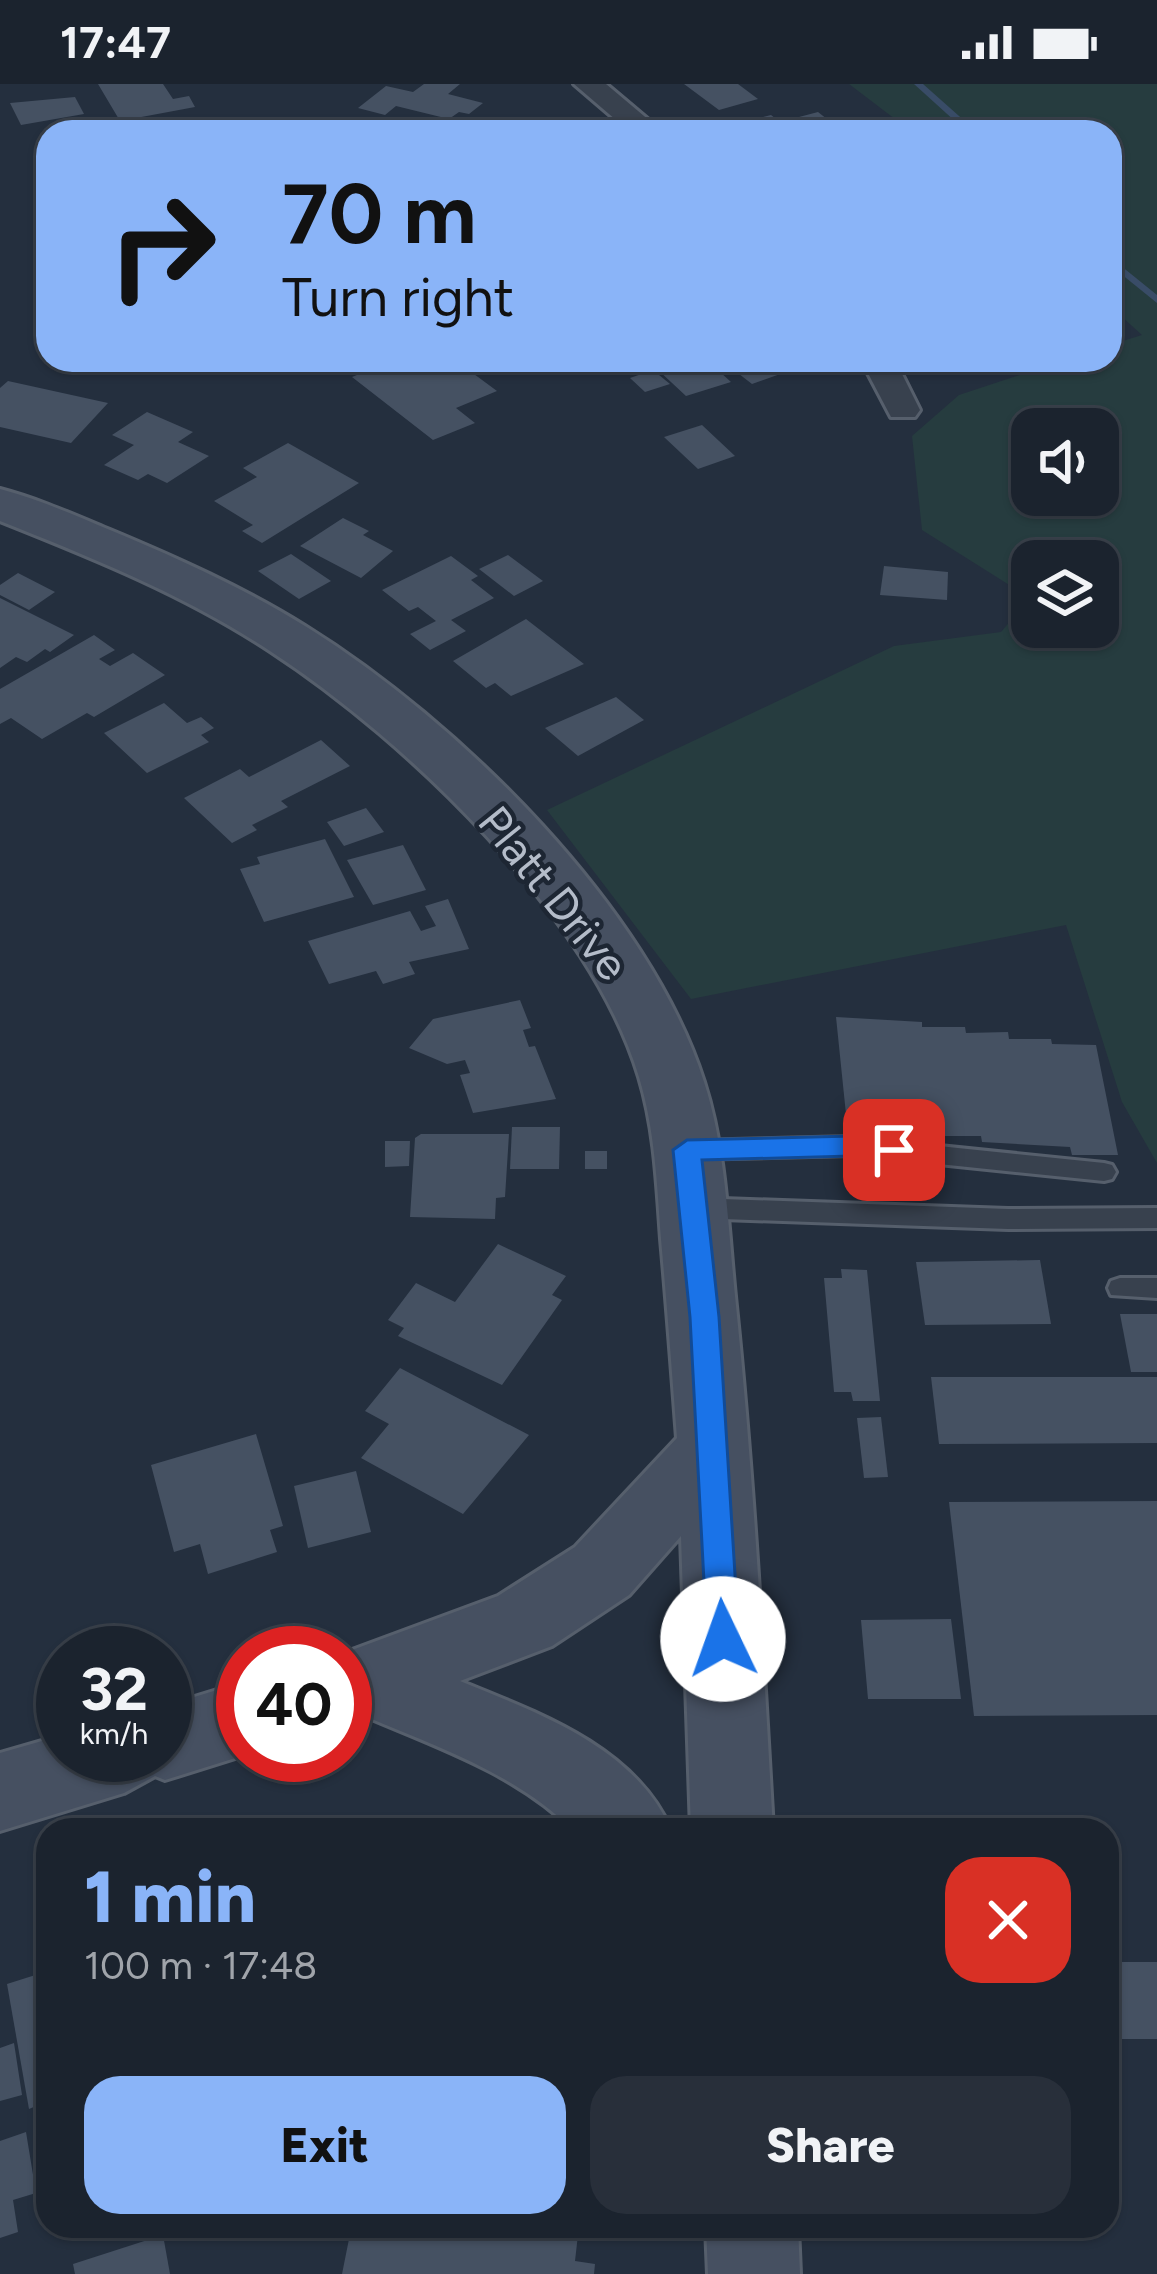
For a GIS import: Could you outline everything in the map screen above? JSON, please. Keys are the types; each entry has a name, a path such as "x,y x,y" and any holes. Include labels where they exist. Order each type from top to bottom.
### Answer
{"street":[{"path":"588,84 633,120"},
{"path":"884,372 903,410"},
{"name":"Platt Drive","path":"0,504 128,553 168,574 288,638 387,709 485,806 585,916 645,1010 683,1118 687,1150 714,1448 731,1818"},
{"path":"372,1680 525,1621 602,1571 714,1448"},
{"path":"372,1690 518,1743 575,1777 618,1818"},
{"path":"0,1792 36,1781"},
{"path":"752,2238 754,2274"}],"lane":[{"path":"687,1150 852,1146 1104,1172"},
{"path":"693,1208 1008,1219 1157,1218"},
{"path":"1120,1288 1157,1288"}],"green space":[{"path":"849,84 1157,84 1157,1163 1122,1102 1066,925 691,999 547,810 894,646 1001,632 1011,620 1011,648 1119,648 1119,540 1011,540 1011,586 922,530 912,436 959,395 1029,372 1122,372 1122,341 1142,335 1122,317 1122,120 896,120"}],"building":[{"path":"98,84 163,84 173,99 189,96 195,107 125,120 119,120"},
{"path":"424,84 460,84 448,94 483,103 469,114 459,112 449,119 396,106 385,115 358,108 386,86 413,92"},
{"path":"684,84 738,84 758,99 719,110"},
{"path":"75,97 84,114 21,125 10,103"},
{"path":"818,112 828,120 788,120"},
{"path":"364,372 471,372 497,391 456,408 475,423 433,440 352,377"},
{"path":"655,372 670,384 645,392 630,378"},
{"path":"660,372 720,372 731,382 686,396"},
{"path":"736,372 783,373 752,384"},
{"path":"8,381 108,403 71,443 0,427 0,388"},
{"path":"147,412 193,432 178,442 209,456 167,483 148,474 138,480 104,465 134,445 112,435"},
{"path":"702,425 735,456 698,469 664,437"},
{"path":"288,443 359,483 262,543 242,531 253,525 214,501 257,477 243,468"},
{"path":"343,518 393,551 361,578 300,546"},
{"path":"291,554 331,581 299,599 258,571"},
{"path":"508,555 543,581 514,596 479,569"},
{"path":"451,556 478,576 471,580 494,598 451,620 466,631 430,650 410,634 436,621 418,607 409,611 382,590"},
{"path":"884,566 948,572 947,600 880,595"},
{"path":"18,573 55,592 29,610 0,595 0,585"},
{"path":"0,598 74,635 50,652 45,649 27,662 16,657 0,668"},
{"path":"526,619 584,664 511,696 495,683 486,688 453,661"},
{"path":"94,635 115,650 99,659 110,666 133,653 165,675 94,717 87,713 42,739 11,718 0,724 0,689"},
{"path":"616,697 644,720 578,756 545,728"},
{"path":"164,703 187,723 201,717 214,728 201,735 209,742 147,773 104,733"},
{"path":"321,740 350,766 281,801 288,807 252,825 257,830 232,843 184,798 240,769 249,777"},
{"path":"366,808 384,832 344,846 327,822"},
{"path":"325,839 354,897 264,922 240,869 260,864 257,857"},
{"path":"403,845 426,890 373,905 347,860"},
{"path":"448,899 469,949 409,962 415,974 383,984 376,971 329,984 308,941 410,911 421,931 436,926 425,906"},
{"path":"520,1000 531,1028 523,1030 529,1047 535,1046 556,1099 473,1113 460,1075 470,1073 465,1060 447,1064 409,1048 433,1019"},
{"path":"836,1017 922,1022 922,1027 965,1027 966,1033 1008,1032 1009,1039 1096,1045 1118,1155 1072,1155 1070,1147 982,1142 981,1136 937,1136 936,1130 895,1131 894,1124 847,1124"},
{"path":"512,1127 560,1127 559,1169 510,1169"},
{"path":"421,1134 509,1134 505,1197 496,1198 495,1219 410,1217 415,1138"},
{"path":"385,1141 410,1141 409,1166 385,1167"},
{"path":"585,1151 607,1151 607,1169 585,1169"},
{"path":"883,1158 886,1176 857,1177 854,1159"},
{"path":"498,1244 566,1276 552,1295 562,1300 502,1385 398,1336 404,1328 388,1320 416,1283 455,1302"},
{"path":"1040,1260 1051,1324 925,1325 916,1262"},
{"path":"841,1269 867,1270 880,1401 853,1401 851,1392 834,1392 824,1278 842,1278"},
{"path":"1120,1314 1157,1314 1157,1372 1131,1372"},
{"path":"400,1368 529,1435 463,1514 361,1458 389,1424 365,1411"},
{"path":"931,1377 1157,1377 1157,1443 939,1444"},
{"path":"881,1417 888,1477 864,1478 857,1418"},
{"path":"256,1434 283,1526 270,1530 277,1552 208,1574 200,1544 174,1552 151,1465"},
{"path":"356,1471 371,1532 308,1548 294,1486"},
{"path":"1157,1501 1157,1715 974,1716 949,1502"},
{"path":"951,1619 961,1699 868,1699 861,1620"},
{"path":"1119,1962 1157,1962 1157,2039 1119,2039"},
{"path":"36,1975 36,2106 29,2109 7,1984"},
{"path":"14,2043 22,2095 0,2101 0,2048"},
{"path":"26,2132 36,2193 13,2200 18,2232 0,2238 0,2141"},
{"path":"164,2238 170,2274 75,2274 73,2264"},
{"path":"349,2238 578,2238 575,2261 595,2264 594,2274 342,2274"}],"waterway":[{"path":"918,84 958,120"},
{"path":"1122,270 1157,300"}],"route":[{"path":"723,1639 705,1317 687,1150 852,1146 894,1150"}]}
